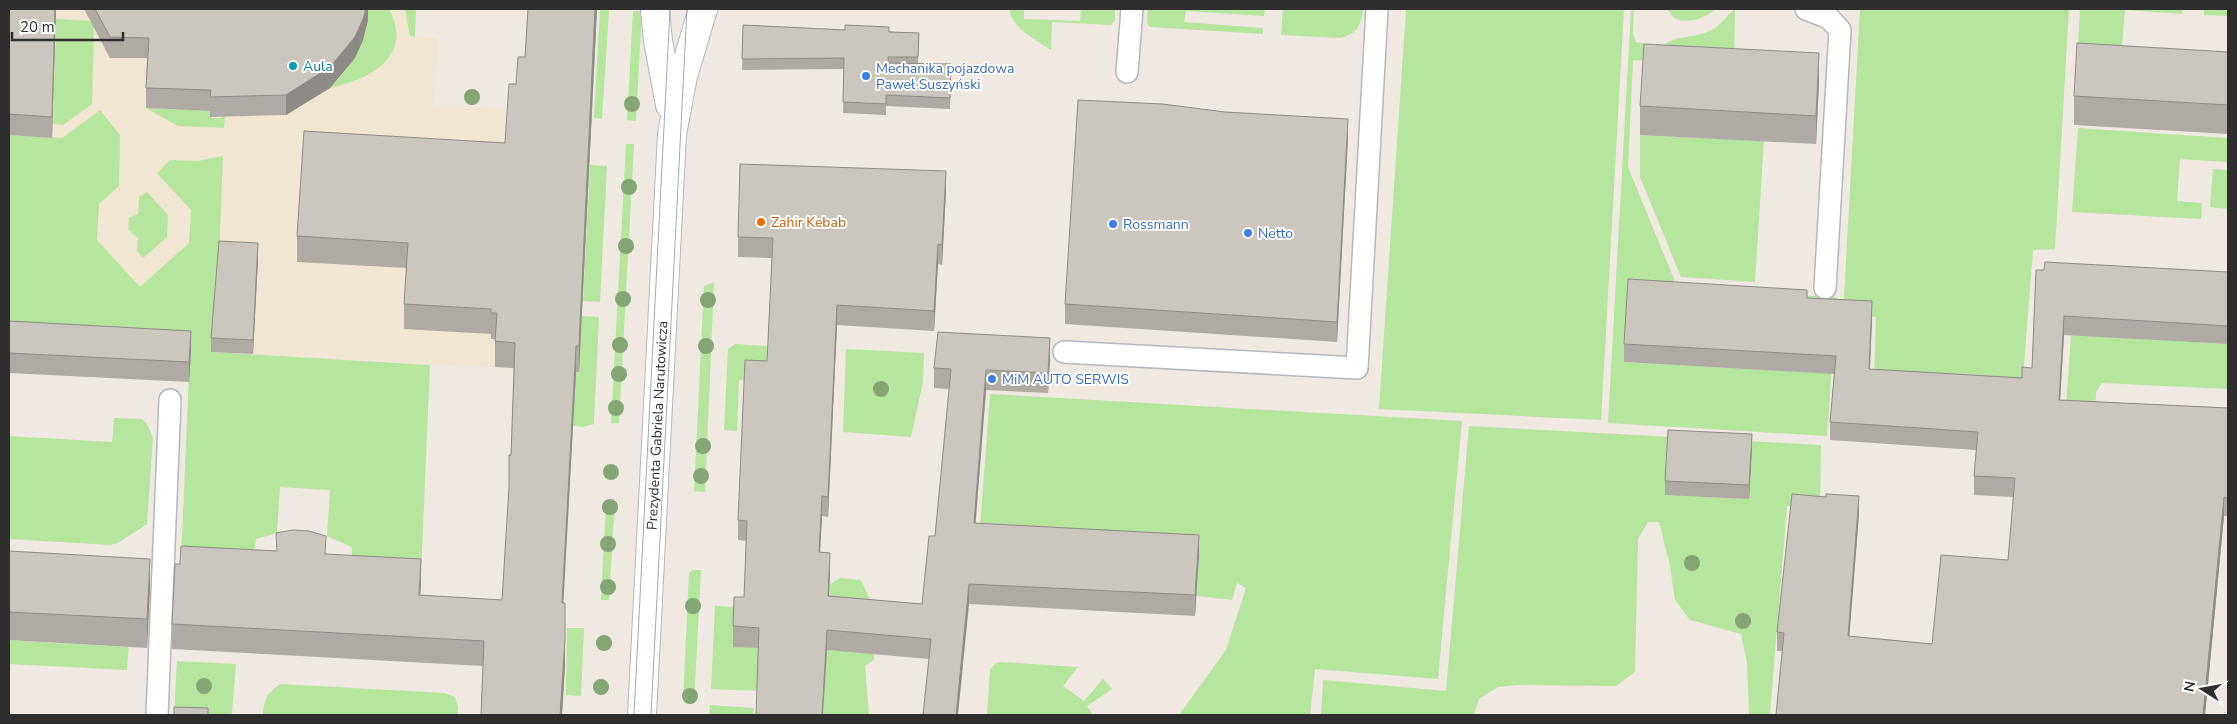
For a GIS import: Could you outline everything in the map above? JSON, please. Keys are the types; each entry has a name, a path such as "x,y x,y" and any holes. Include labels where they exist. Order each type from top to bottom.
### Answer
{"street":[{"name":"Prezydenta Gabriela Narutowicza","path":"655,9 672,134"},
{"name":"Prezydenta Gabriela Narutowicza","path":"642,715 672,134 683,76 704,9"}],"lane":[{"path":"1127,72 1132,9"},
{"path":"1064,352 1357,368 1377,9"},
{"path":"1806,9 1829,18 1840,30 1824,288"},
{"path":"157,715 170,400"}],"shaded area":[{"path":"9,9 416,9 415,36 438,38 434,105 592,114 579,372 9,341"}],"green space":[{"path":"368,9 389,9 395,26 396,40 392,52 384,63 373,71 345,84 330,88 352,61 362,42"},
{"path":"405,9 416,9 415,37 410,36"},
{"path":"1009,9 1024,9 1024,19 1080,21 1081,9 1115,9 1115,20 1111,25 1052,22 1051,50 1020,28 1011,16"},
{"path":"1148,9 1265,9 1264,16 1186,11 1184,22 1263,28 1263,34 1150,27 1147,23"},
{"path":"1283,9 1363,9 1358,28 1351,34 1341,38 1281,35"},
{"path":"1406,9 1624,9 1601,420 1379,409"},
{"path":"1631,9 1634,9 1633,33 1636,42 1662,46 1674,40 1699,35 1712,30 1735,9 1734,65 1633,60 1628,167 1674,279 1672,300 1624,362 1803,372 1775,294 1837,297 1827,436 1608,423"},
{"path":"1668,9 1715,9 1697,19 1683,21 1671,15"},
{"path":"1860,9 2069,9 2055,249 2033,250 2022,390 1874,383 1876,317 1843,315"},
{"path":"2080,9 2182,9 2182,14 2125,10 2120,68 2077,66"},
{"path":"2204,9 2228,9 2228,16 2204,15"},
{"path":"600,10 609,10 602,119 594,118"},
{"path":"633,11 642,11 636,121 627,120"},
{"path":"56,19 94,21 92,104 63,125 53,124"},
{"path":"146,108 211,111 211,118 222,118 222,111 225,111 224,128 178,126"},
{"path":"100,110 120,135 119,186 99,204 97,240 140,287 189,243 191,210 157,173 170,160 198,161 223,156 219,256 211,352 430,365 421,575 351,571 352,547 327,536 330,490 280,487 277,533 256,539 252,564 181,560 190,351 9,341 9,135 62,138"},
{"path":"2078,128 2228,138 2228,162 2180,159 2177,201 2202,203 2201,219 2072,212"},
{"path":"1640,135 1764,141 1755,282 1681,277 1640,177"},
{"path":"626,144 634,144 619,423 611,423"},
{"path":"590,165 607,166 600,302 583,301"},
{"path":"2213,169 2228,170 2228,209 2210,207"},
{"path":"147,192 168,215 167,237 143,258 137,251 138,238 128,229 129,218 138,214 139,197"},
{"path":"714,282 705,492 694,491 704,286"},
{"path":"582,316 599,317 594,424 583,427 573,426 574,371 579,371"},
{"path":"2071,335 2228,344 2228,389 2102,383 2096,392 2093,452 2063,450"},
{"path":"735,344 769,346 768,360 745,380 739,380 737,431 724,430 728,349"},
{"path":"846,349 924,353 923,382 911,437 843,432"},
{"path":"990,394 1462,421 1438,679 1315,669 1310,715 1179,715 1226,650 1246,588 1237,583 1232,600 1197,596 1199,555 976,581"},
{"path":"114,418 142,419 147,424 153,438 147,524 118,543 110,545 9,539 9,436 112,442"},
{"path":"1469,426 1821,445 1820,509 1787,506 1770,715 1749,715 1747,663 1741,634 1690,620 1675,600 1670,566 1659,522 1648,522 1638,539 1635,672 1616,686 1517,685 1498,687 1479,699 1474,715 1321,715 1323,680 1446,691"},
{"path":"606,502 615,502 609,600 601,600"},
{"path":"693,570 701,570 694,702 683,701 689,573"},
{"path":"840,578 861,580 870,600 874,660 865,666 869,715 823,715 829,585"},
{"path":"715,606 735,607 763,649 761,691 711,689"},
{"path":"567,628 584,628 581,696 566,695"},
{"path":"9,640 126,647 129,643 127,670 9,664"},
{"path":"177,661 236,664 232,713 228,715 174,714"},
{"path":"999,662 1078,667 1063,686 1084,701 1103,679 1112,689 1087,706 1093,715 987,715 990,670"},
{"path":"281,684 445,693 455,697 458,715 263,715 267,697 272,690"},
{"path":"710,705 754,708 753,715 709,715"}],"building":[{"path":"9,9 55,9 52,117 9,114"},
{"path":"95,9 366,9 355,37 330,67 286,95 210,97 211,90 146,88 149,38 110,37"},
{"path":"528,9 595,9 579,346 576,346 562,603 565,603 565,640 560,715 481,715 484,641 172,624 175,564 180,564 181,546 277,551 276,533 293,530 309,531 326,536 325,554 421,559 419,595 502,600 509,487 509,455 511,455 515,343 495,341 497,313 491,313 491,309 404,304 408,243 297,236 304,131 505,143 509,84 516,84 518,57 525,57"},
{"path":"743,25 845,30 845,25 889,27 889,32 919,33 918,57 888,57 888,63 951,64 950,98 886,95 886,104 843,102 844,58 742,59"},
{"path":"2077,43 2228,52 2228,105 2074,96"},
{"path":"1644,44 1819,53 1816,116 1640,106"},
{"name":"Netto","path":"1078,100 1162,104 1225,112 1348,119 1337,322 1065,304"},
{"path":"740,164 946,171 942,245 938,244 934,311 837,305 828,497 822,496 819,552 830,553 828,596 922,604 929,536 935,536 951,369 934,368 938,332 1050,338 1048,373 986,370 974,523 1199,535 1195,595 969,584 956,715 923,715 931,639 827,630 822,715 756,715 759,628 733,626 734,597 744,597 747,521 738,520 745,360 767,361 773,238 738,237"},
{"path":"219,241 258,243 253,340 211,338"},
{"path":"2045,262 2228,272 2228,326 2064,316 2059,400 2228,408 2228,498 2224,497 2203,715 1776,715 1784,633 1777,632 1792,494 1826,497 1826,494 1859,496 1848,636 1932,644 1941,555 2008,560 2015,478 1974,476 1978,432 1830,422 1836,356 1624,344 1628,279 1807,290 1807,298 1872,301 1869,369 2022,378 2022,367 2032,368 2036,270 2044,270"},
{"path":"9,321 191,331 189,362 9,353"},
{"path":"1668,430 1752,434 1749,485 1665,481"},
{"path":"9,551 150,559 147,619 9,612"},
{"path":"174,707 208,708 208,715 174,715"}],"tram line":[{"path":"634,715 670,9"},
{"path":"651,715 687,9"}],"place":[{"name":"Aula","path":"293,66"},
{"name":"Mechanika pojazdowa Paweł Suszyński","path":"866,76"},
{"name":"Zahir Kebab","path":"761,222"},
{"name":"Rossmann","path":"1113,224"},
{"name":"Netto","path":"1248,233"},
{"name":"MiM AUTO SERWIS","path":"992,379"}]}
